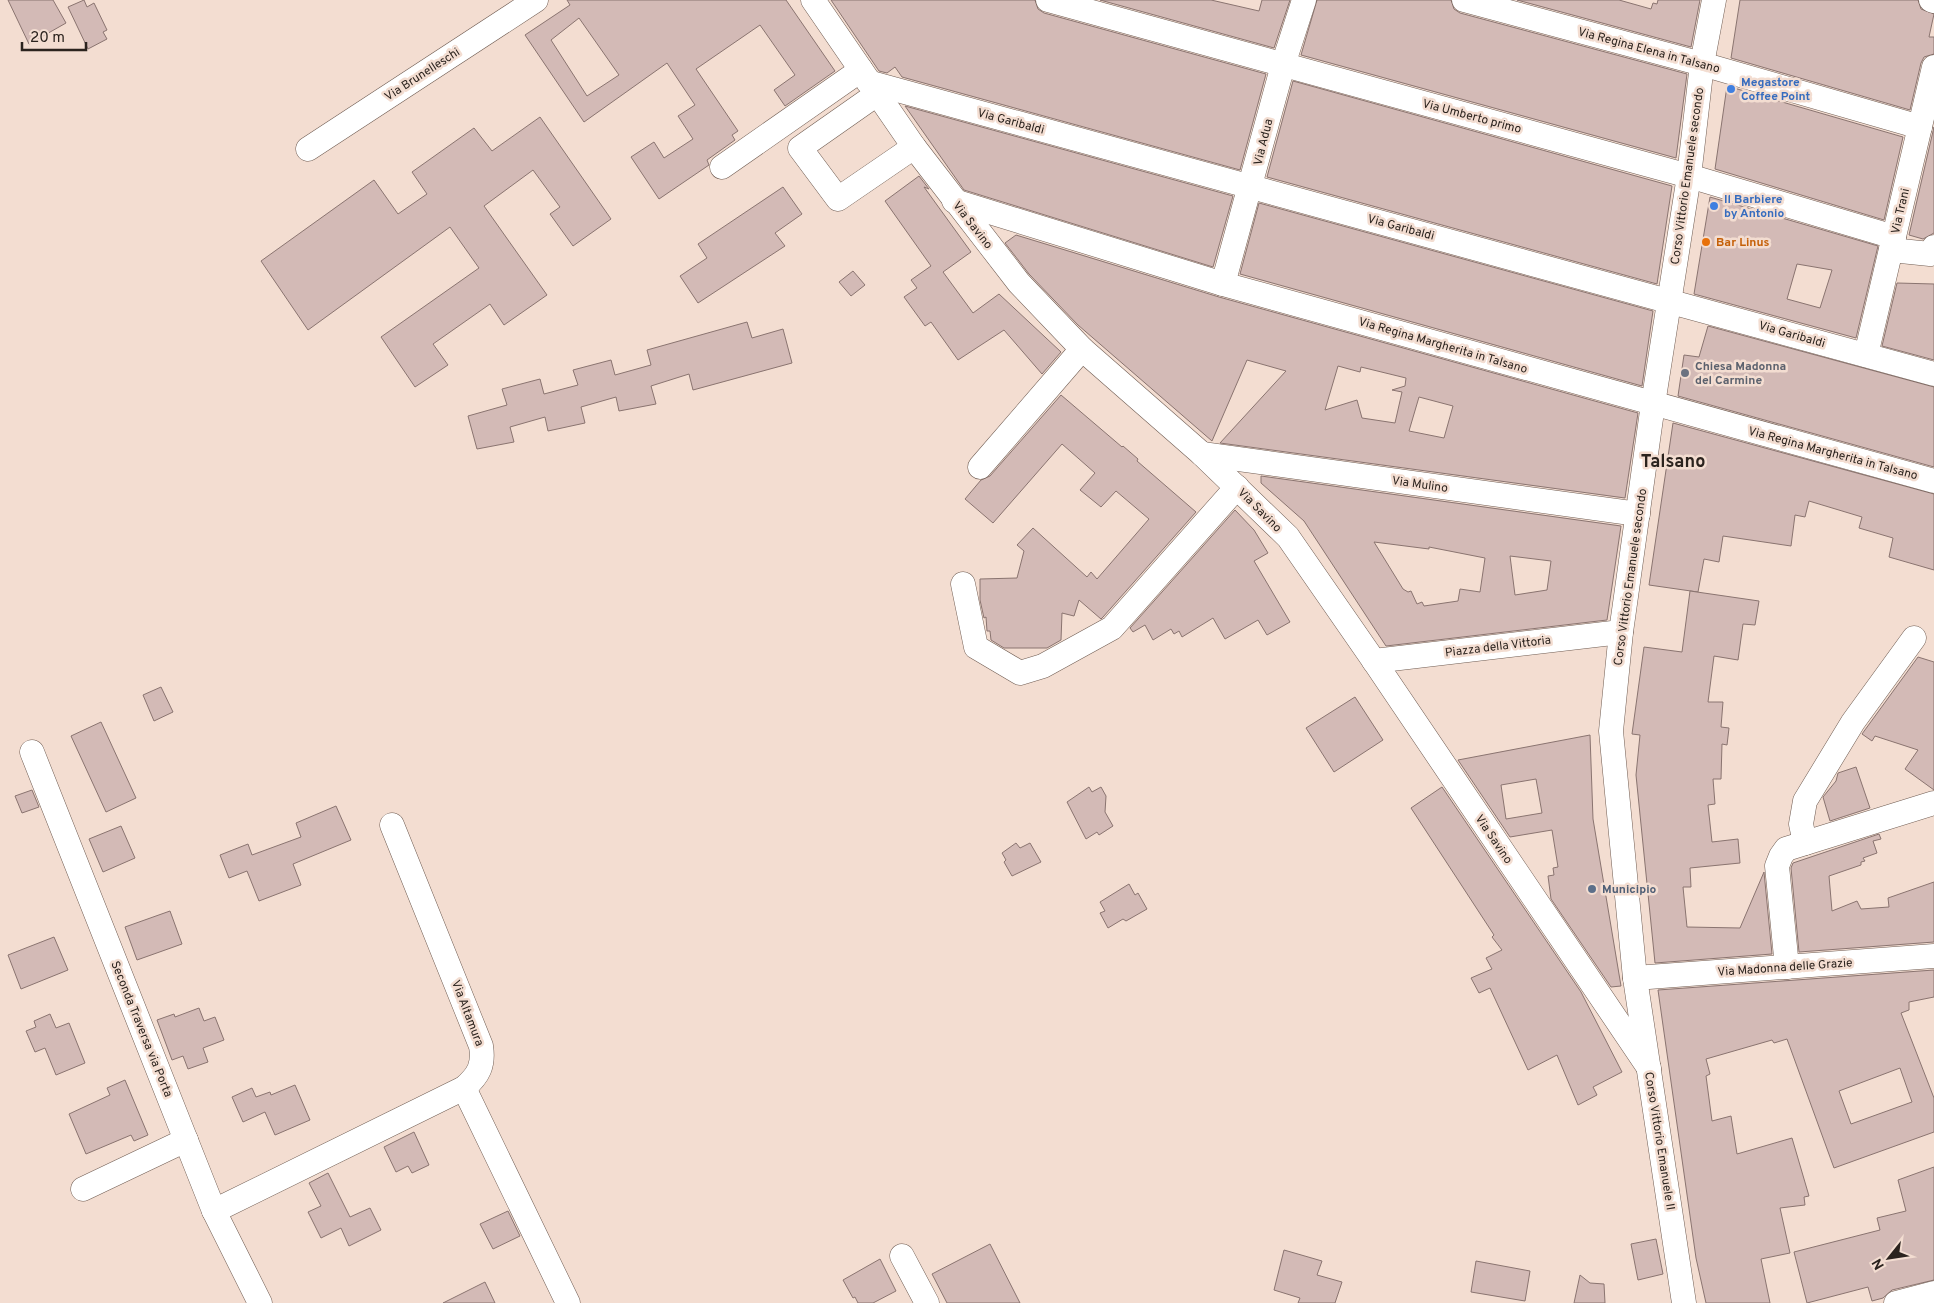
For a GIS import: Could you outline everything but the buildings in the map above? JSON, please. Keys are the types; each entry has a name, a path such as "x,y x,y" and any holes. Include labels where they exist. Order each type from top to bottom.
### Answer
{"street":[{"name":"Via Brunelleschi","path":"308,149 536,0"},
{"name":"Via Savino","path":"813,0 914,147 1019,283 1082,349 1202,454 1288,537 1649,1068"},
{"name":"Via Umberto primo","path":"1048,0 1689,176 1930,254 1934,247"},
{"name":"Via Adua","path":"1223,284 1283,65 1304,0"},
{"name":"Via Regina Elena in Talsano","path":"1464,0 1702,64 1920,127"},
{"name":"Corso Vittorio Emanuele secondo","path":"1635,978 1611,731 1622,632 1653,404 1689,176 1702,64 1714,0"},
{"name":"Via Trani","path":"1866,355 1934,67"},
{"path":"869,82 800,148 838,199 914,147"},
{"path":"722,167 869,82"},
{"name":"Via Garibaldi","path":"869,82 1934,374"},
{"name":"Via Regina Margherita in Talsano","path":"954,201 1223,284 1934,481"},
{"path":"980,467 1082,349"},
{"name":"Via Mulino","path":"1202,454 1638,514"},
{"path":"963,584 976,647 1020,673 1043,666 1112,628 1237,487"},
{"name":"Piazza della Vittoria","path":"1374,661 1622,632"},
{"path":"1805,843 1801,824 1804,801 1853,722 1914,638"},
{"name":"Seconda Traversa via Porta","path":"32,752 214,1211 260,1303"},
{"path":"1787,967 1777,866 1780,856 1786,849 1934,802"},
{"name":"Via Altamura","path":"392,825 481,1046 483,1058 481,1069 464,1088"},
{"name":"Via Madonna delle Grazie","path":"1635,978 1934,956"},
{"name":"Corso Vittorio Emanuele II","path":"1635,978 1684,1303"},
{"path":"214,1211 464,1088 568,1303"},
{"path":"82,1189 186,1140"},
{"path":"902,1256 927,1303"},
{"path":"1896,1303 1934,1293"}],"place":[{"name":"Megastore Coffee Point","path":"1731,89"},
{"name":"Il Barbiere by Antonio","path":"1714,206"},
{"name":"Bar Linus","path":"1706,242"},
{"name":"Chiesa Madonna del Carmine","path":"1685,373"},
{"name":"Municipio","path":"1592,889"}],"district":[{"name":"Talsano","path":"1673,461"}]}
